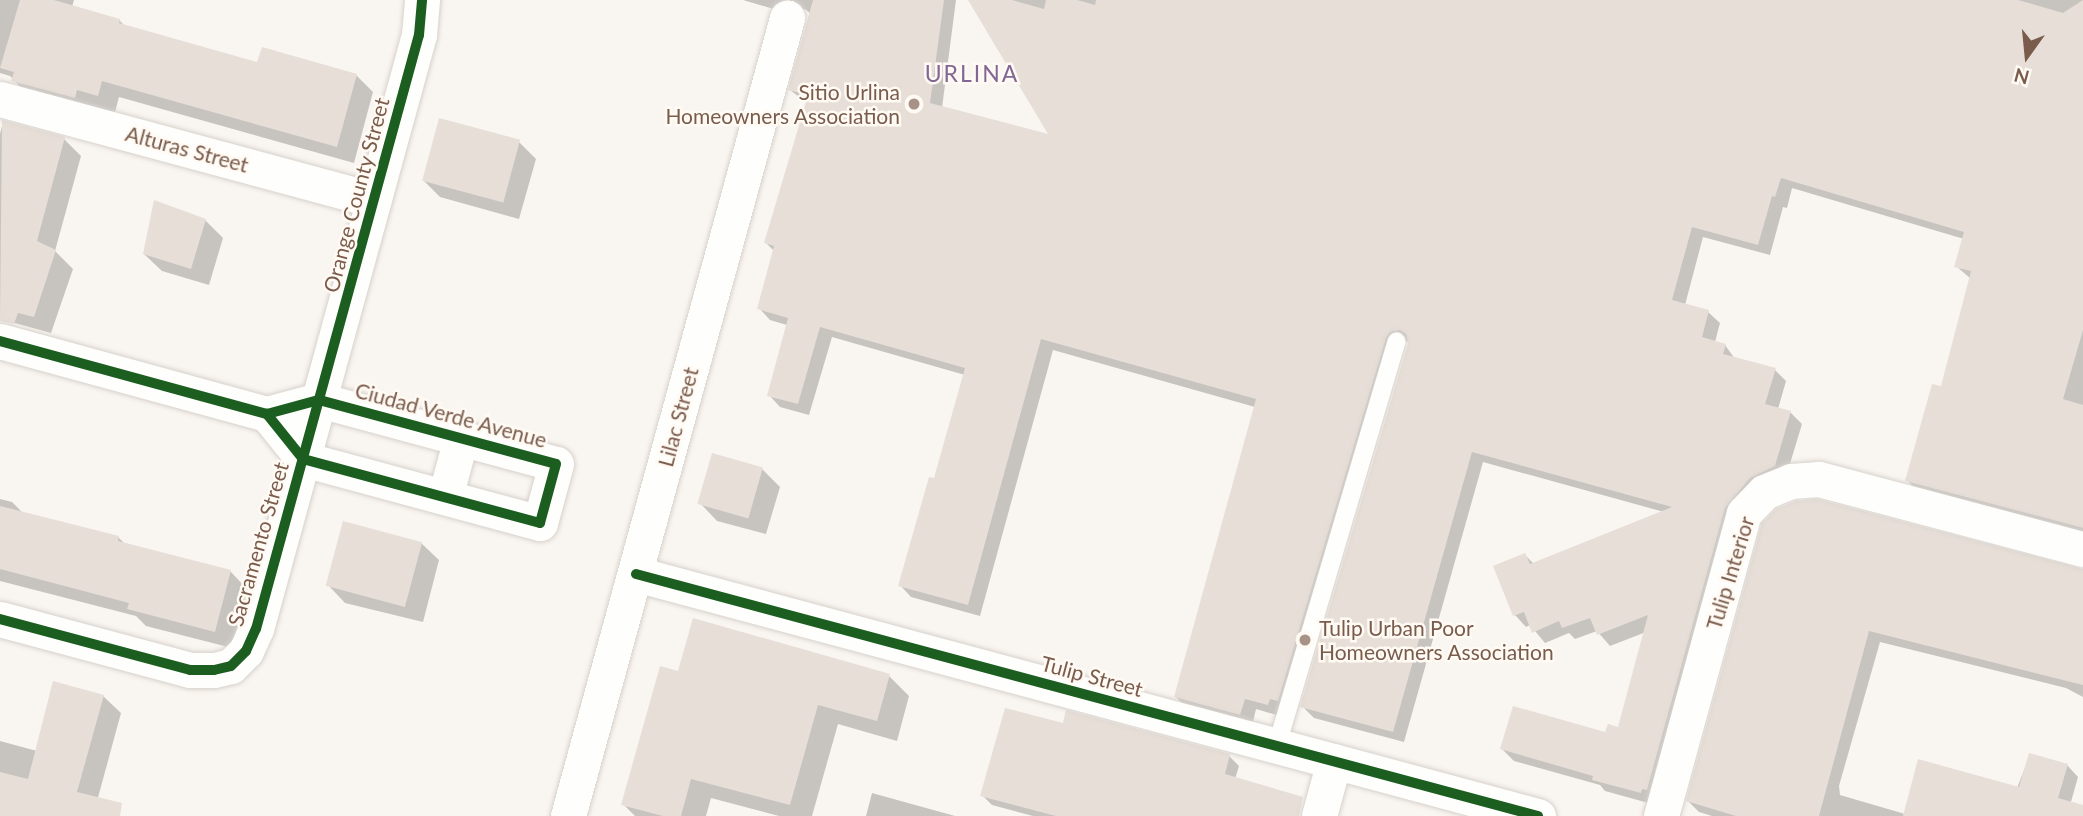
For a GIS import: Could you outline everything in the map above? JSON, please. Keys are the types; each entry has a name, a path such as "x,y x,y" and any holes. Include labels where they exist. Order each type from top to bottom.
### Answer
{"street":[{"name":"Orange County Street","path":"319,400 419,35 422,0"},
{"name":"Lilac Street","path":"568,816 787,18"},
{"name":"Alturas Street","path":"0,99 374,200"},
{"path":"0,341 267,414 319,400"},
{"name":"Ciudad Verde Avenue","path":"303,459 540,523 556,464 319,400"},
{"name":"Sacramento Street","path":"0,619 190,670 214,670 231,666 246,651 256,629 319,400"},
{"path":"267,414 303,459"},
{"name":"Ciudad Verde Avenue","path":"445,497 461,438"},
{"name":"Tulip Interior","path":"1661,816 1744,513 1764,492 1791,481 1819,479 2083,549"},
{"name":"Tulip Street","path":"636,573 1538,816"},
{"path":"1319,816 1334,761"}],"lane":[{"path":"1277,745 1397,341"}],"building":[{"path":"20,0 54,0 120,19 119,23 257,62 262,47 357,74 337,147 102,81 98,96 77,90 75,98 11,81 14,72 0,68"},
{"path":"813,0 944,0 930,103 1048,134 968,0 1012,0 1044,9 1046,0 1077,0 1095,5 1096,0 2018,0 2063,13 2083,0 2083,330 2063,399 2083,405 2083,528 1905,481 1932,384 1941,386 1971,271 1954,267 1964,232 1781,178 1775,197 1772,196 1758,245 1692,227 1672,300 1709,310 1702,337 1726,344 1723,354 1776,368 1765,404 1791,411 1775,466 1750,478 1725,508 1647,790 1642,789 1641,793 1592,780 1593,776 1500,749 1513,706 1605,732 1608,724 1618,727 1648,615 1597,635 1590,618 1562,628 1559,621 1532,633 1524,612 1513,616 1493,566 1525,553 1530,564 1672,507 1472,452 1393,732 1300,707 1408,344 1406,334 1400,330 1390,332 1386,338 1278,701 1270,699 1268,705 1245,699 1240,715 1174,697 1256,399 1041,339 968,605 898,586 929,477 934,478 965,368 820,327 798,404 767,396 788,318 757,309 774,246 764,243 808,95 788,90"},
{"path":"439,118 520,140 503,203 422,181"},
{"path":"2,120 65,137 37,241 56,250 34,317 18,313 14,324 0,321"},
{"path":"154,200 206,219 191,269 143,254"},
{"path":"712,453 763,468 748,519 697,504"},
{"path":"1817,499 2083,569 2083,685 1869,631 1819,816 1736,816 1686,801 1762,523 1776,509 1796,501"},
{"path":"0,506 119,536 118,541 231,570 215,632 127,609 129,603 0,569"},
{"path":"343,521 422,542 405,607 326,586"},
{"path":"693,618 890,674 877,721 818,705 790,805 691,779 681,816 663,816 621,805 660,666 678,671"},
{"path":"53,681 104,695 77,792 122,803 120,816 0,816 0,772 28,779"},
{"path":"1005,708 1063,723 1066,710 1230,754 1225,774 1303,797 1299,816 1056,816 980,796"},
{"path":"2029,753 2068,764 2058,798 2083,805 2083,816 1903,816 1918,759 2019,787"}],"cycle path":[{"path":"0,619 190,670 214,670 231,666 246,651 256,629 419,35 422,0"},
{"path":"0,341 267,414 319,400 556,464 540,523 303,459 267,414"},
{"path":"636,574 1538,816"}],"place":[{"name":"Sitio Urlina Homeowners Association","path":"914,104"},
{"name":"Tulip Urban Poor Homeowners Association","path":"1305,640"}],"district":[{"name":"URLINA","path":"972,73"}]}
